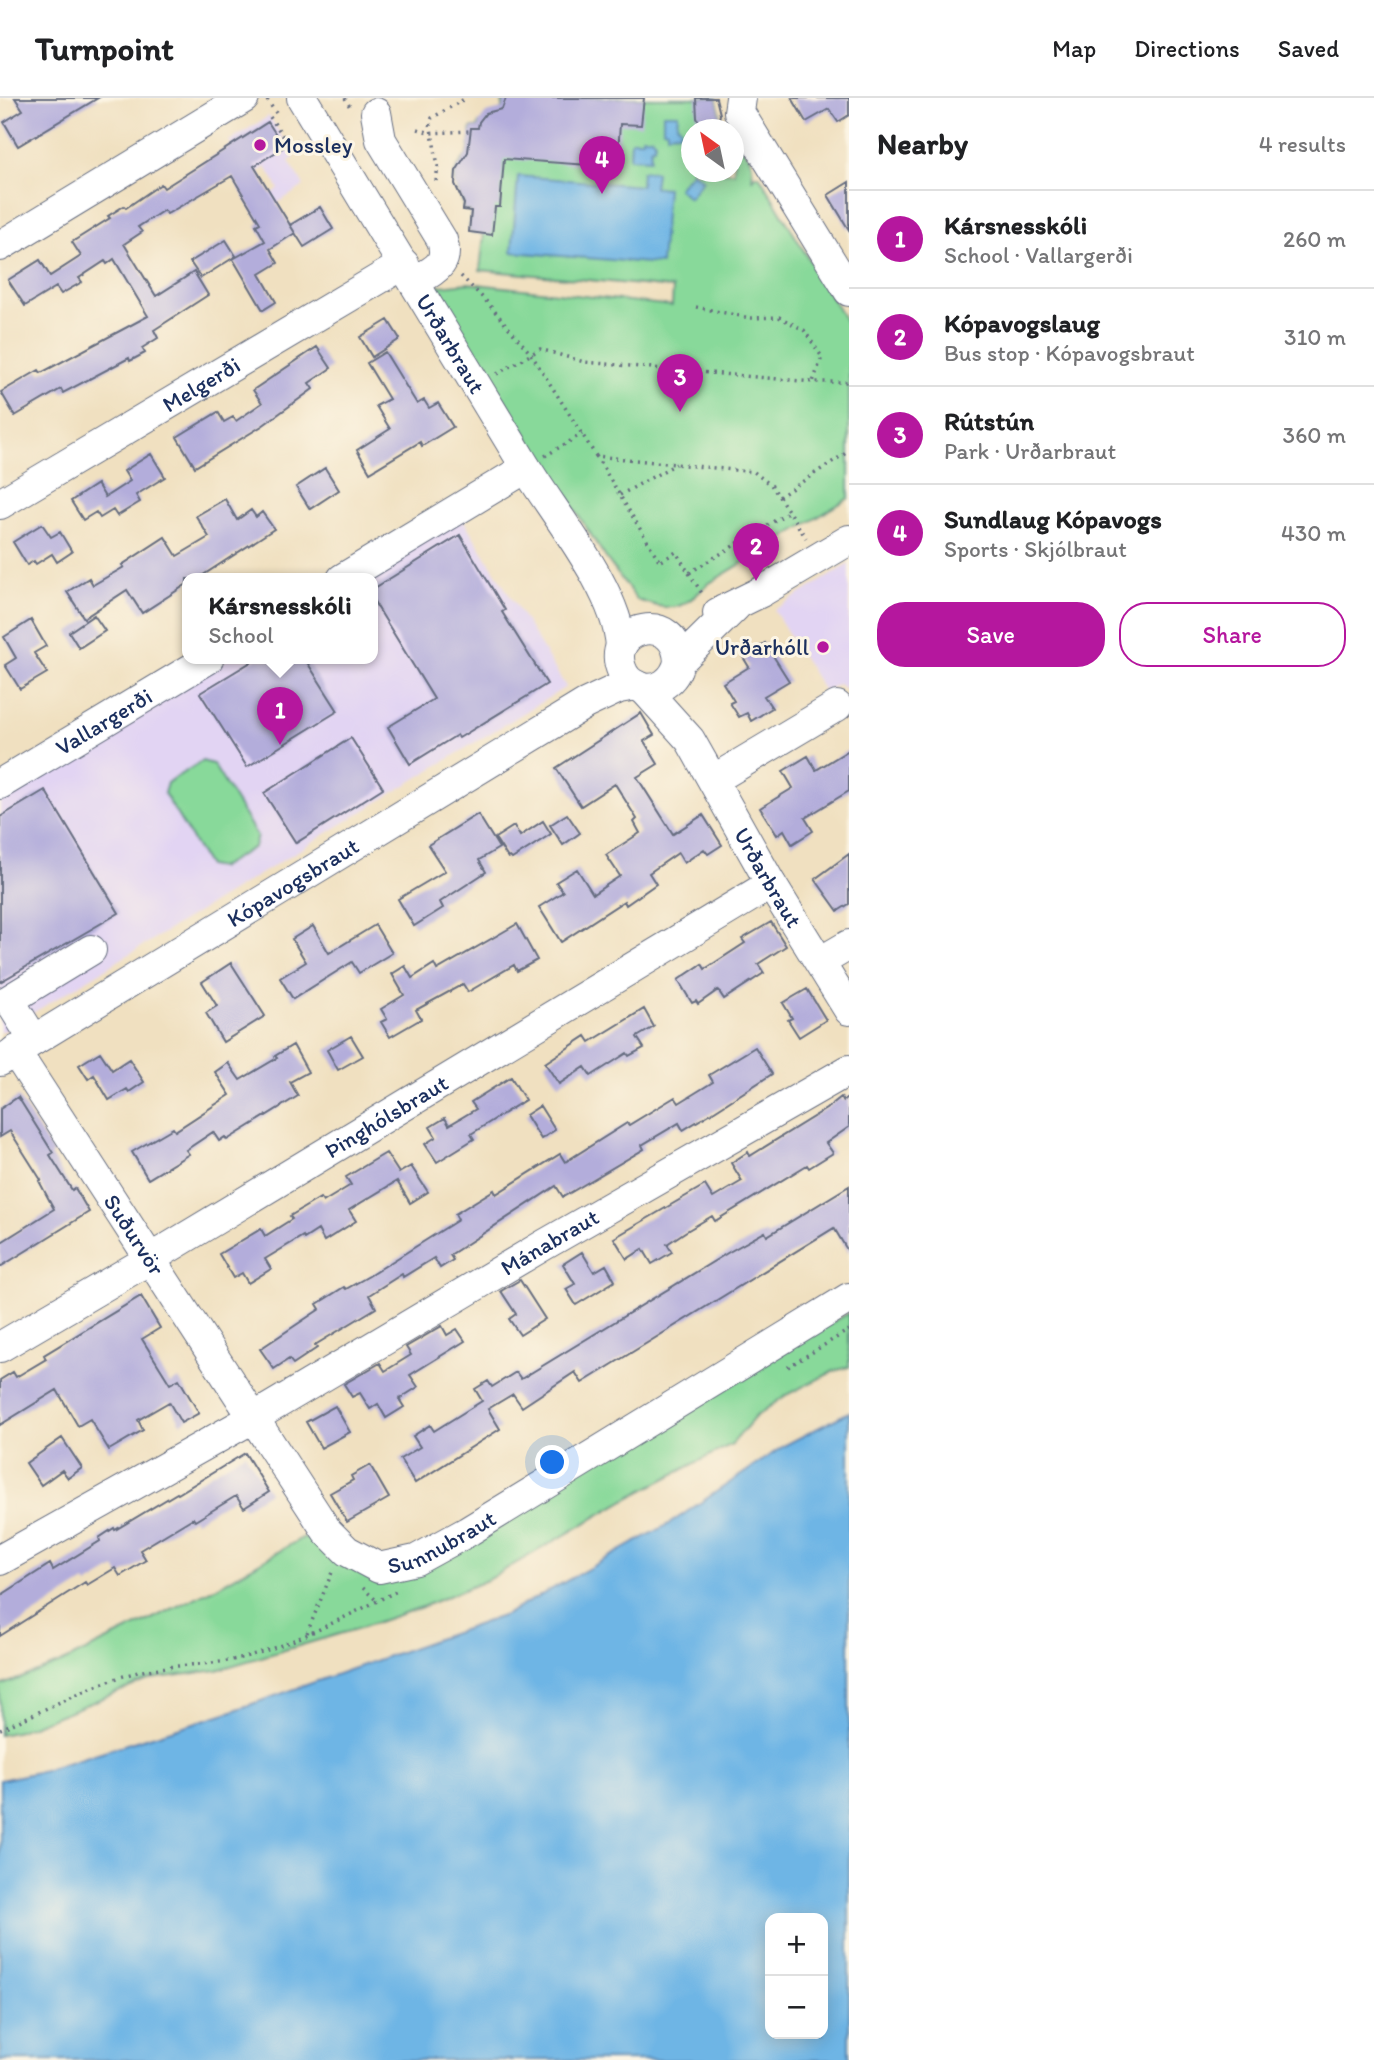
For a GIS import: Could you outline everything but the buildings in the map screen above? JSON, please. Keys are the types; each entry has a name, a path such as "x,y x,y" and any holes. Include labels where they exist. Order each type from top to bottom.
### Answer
{"street":[{"path":"0,246 244,98"},
{"name":"Urðarbraut","path":"302,98 526,468 603,587 617,621 630,671 690,740 771,884 849,1010"},
{"path":"741,98 740,112 849,291"},
{"path":"376,113 381,140 442,240 445,251 443,260"},
{"name":"Melgerði","path":"0,504 409,273 436,268 443,260"},
{"path":"352,573 526,468"},
{"path":"721,604 663,686 630,671 635,632 696,621 721,604 849,540"},
{"name":"Urðarbraut","path":"603,587 657,629"},
{"path":"657,629 676,643 678,667"},
{"name":"Vallargerði","path":"0,784 200,664"},
{"name":"Urðarbraut","path":"678,667 690,740"},
{"name":"Kópavogsbraut","path":"16,1051 585,704 619,688 630,671"},
{"path":"713,780 837,706"},
{"name":"Þinghólsbraut","path":"0,1347 771,884"},
{"path":"820,962 849,945"},
{"name":"Suðurvör","path":"91,950 9,1000 16,1051 253,1418"},
{"name":"Mánabraut","path":"253,1418 556,1238 849,1070"},
{"name":"Sunnubraut","path":"253,1418 327,1531 347,1551 379,1568 416,1560 467,1532 849,1298"},
{"path":"0,1560 253,1418"}],"path":[{"path":"265,98 276,113"},
{"path":"434,189 438,166 431,133 432,118 466,98"},
{"path":"270,117 289,145"},
{"path":"418,129 431,133 470,131"},
{"path":"443,260 486,301 531,354 660,562 676,552 689,573 721,604"},
{"path":"696,307 750,318 779,317 804,330 822,357 813,382"},
{"path":"477,386 540,349 584,362 813,382 849,382"},
{"path":"526,468 582,434"},
{"path":"779,497 849,451"},
{"path":"596,456 754,472 765,479 806,538"},
{"path":"620,495 677,464"},
{"path":"689,573 789,512"},
{"path":"307,1633 335,1564"},
{"path":"356,1583 377,1601"}],"shaded area":[{"path":"269,116 295,157 289,161 304,186 276,204 270,195 279,189 266,167 251,176 229,141"},
{"path":"461,516 566,687 0,1033 0,799 220,664 378,664 378,573 369,573"},
{"name":"Urðarhóll","path":"849,564 849,691 838,684 824,691 774,610"}],"green space":[{"path":"506,98 716,98 719,119 681,119 681,182 744,182 744,151 747,153 751,162 752,180 755,175 759,175 849,327 849,498 708,584 690,600 676,607 637,600 606,558 431,287 468,283 672,306 673,288 480,270 484,234 469,232 471,211 463,210 455,184 455,174 468,152 471,128 478,128 479,123 501,115 503,101 506,101"},
{"path":"202,761 213,764 257,836 254,847 219,868 208,866 164,793 167,783"},
{"path":"849,1313 849,1367 834,1371 786,1395 755,1417 732,1444 632,1496 487,1580 422,1607 363,1627 217,1670 151,1679 19,1731 0,1735 0,1686 61,1663 215,1588 302,1538 329,1541 379,1573"}],"water":[{"path":"663,114 678,114 680,133 667,134 667,130 663,129"},
{"path":"642,137 651,137 655,141 654,147 651,147 650,159 630,158 631,140 642,140"},
{"path":"642,171 656,172 654,187 667,188 661,264 512,252 518,176 641,186"},
{"path":"683,182 701,182 689,198 678,188"},
{"path":"849,1412 849,2060 0,2060 0,1780 37,1772 232,1711 505,1615 672,1522 785,1445"}],"place":[{"name":"Mossley","path":"260,145"},
{"name":"Sundlaug Kópavogs","path":"602,194"},
{"name":"Rútstún","path":"680,412"},
{"name":"Kópavogslaug","path":"756,581"},
{"name":"Urðarhóll","path":"823,647"},
{"name":"Kársnesskóli","path":"280,745"}]}
